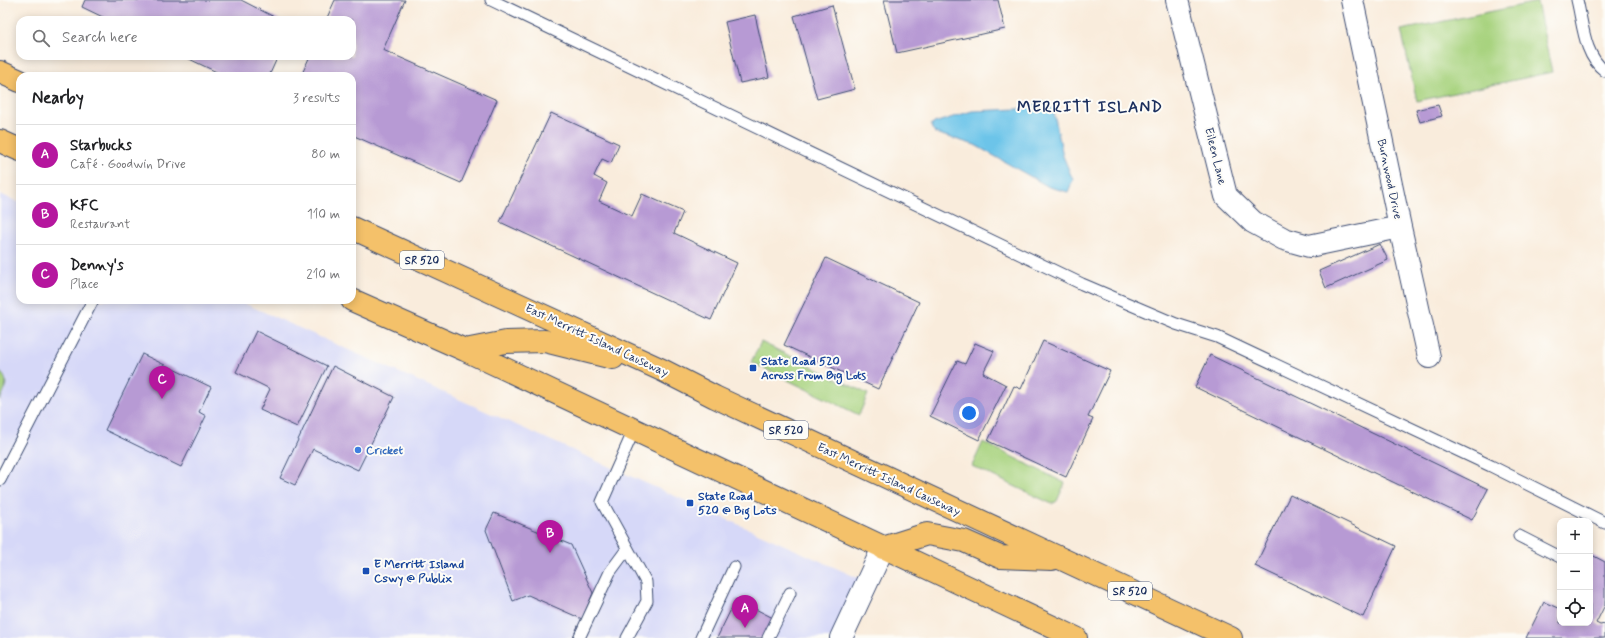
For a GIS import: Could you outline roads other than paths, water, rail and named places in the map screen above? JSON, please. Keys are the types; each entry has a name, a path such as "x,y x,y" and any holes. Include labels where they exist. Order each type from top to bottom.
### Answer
{"main road":[{"path":"0,72 16,79"},
{"path":"0,141 16,148"},
{"name":"East Merritt Island Causeway","path":"356,230 662,370 715,397 1231,638"},
{"path":"356,302 465,350 1076,638"},
{"path":"465,350 506,342 545,341 662,370"},
{"path":"883,548 927,534 964,541 1000,557 1063,560"}],"street":[{"name":"Eileen Lane","path":"1177,0 1226,196 1253,222 1284,240 1309,246 1400,227"},
{"name":"Burnwood Drive","path":"1352,0 1429,357"},
{"path":"841,638 883,548"}],"lane":[{"path":"491,0 1082,284 1176,324 1217,337 1491,466 1605,523"},
{"path":"1577,0 1588,48 1596,64 1605,70"},
{"path":"0,480 91,304"},
{"path":"627,638 647,601 646,582 602,502 634,430"},
{"path":"1518,536 1557,556"},
{"path":"579,638 610,572 627,549"},
{"path":"701,638 734,567"},
{"path":"768,638 790,593"}],"water":[{"path":"1044,102 1053,108 1063,156 1073,180 1068,192 1049,187 975,145 935,133 931,124 972,111 1018,109"}],"place":[{"name":"State Road 520 Across From Big Lots","path":"753,368"},
{"name":"Denny's","path":"162,399"},
{"name":"Cricket","path":"358,450"},
{"name":"State Road 520 @ Big Lots","path":"690,503"},
{"name":"KFC","path":"550,553"},
{"name":"E Merritt Island Cswy @ Publix","path":"366,571"},
{"name":"Starbucks","path":"745,628"}],"district":[{"name":"MERRITT ISLAND","path":"1090,106"}]}
